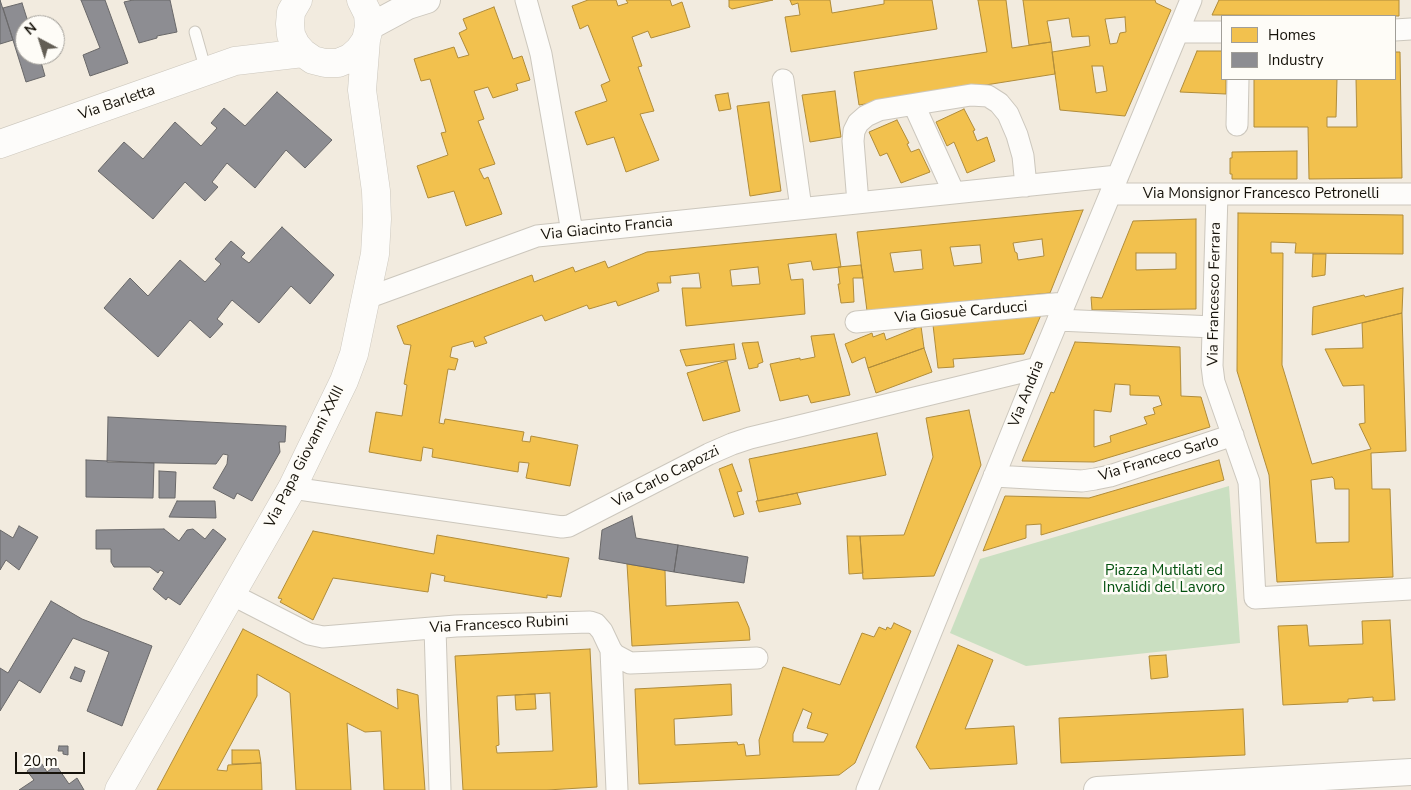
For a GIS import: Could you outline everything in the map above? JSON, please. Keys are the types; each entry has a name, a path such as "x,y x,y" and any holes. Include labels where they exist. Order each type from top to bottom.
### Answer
{"main road":[{"name":"Via Barletta","path":"294,12 291,35 302,53"},
{"name":"Via Barletta","path":"235,61 294,12"},
{"path":"302,53 313,60 325,63 338,63 350,58 359,50 365,17"},
{"name":"Via Papa Giovanni XXIII","path":"120,790 292,488 344,381 354,354 375,254 377,219 376,191 362,90 365,17"},
{"name":"Via Barletta","path":"0,144 235,61 302,53"},
{"path":"338,63 362,90"}],"street":[{"path":"526,0 541,54 572,232"},
{"name":"Via Andria","path":"867,790 1038,368 1191,0"},
{"path":"365,17 418,3"},
{"path":"1396,30 1411,30"},
{"path":"1178,32 1221,32"},
{"path":"783,80 801,208"},
{"path":"1237,125 1238,80"},
{"path":"858,203 853,141 854,131 858,123 866,116 879,110 979,94 988,96 999,103 1008,114 1023,156 1026,186"},
{"path":"914,105 954,193"},
{"name":"Via Giacinto Francia","path":"367,298 537,236 1026,186 1114,185"},
{"name":"Via Monsignor Francesco Petronelli","path":"1114,185 1218,194 1411,194"},
{"name":"Via Francesco Ferrara","path":"1218,194 1212,351 1214,382 1248,482 1255,598 1411,589"},
{"name":"Via Giosuè Carducci","path":"856,322 1062,311 1213,327"},
{"name":"Via Carlo Capozzi","path":"292,488 562,527 569,526 732,444 1038,368"},
{"name":"Via Franceco Sarlo","path":"994,476 1082,481 1095,479 1233,435"},
{"name":"Via Francesco Rubini","path":"231,594 309,634 323,637 435,628 568,621 590,622 596,624 602,631 611,650 621,660 630,663 757,658"},
{"path":"435,628 440,790"},
{"path":"611,650 616,790"},
{"path":"1097,790 1307,784 1411,772"}],"lane":[{"path":"195,32 206,71"}],"green space":[{"name":"Piazza Mutilati ed Invalidi del Lavoro","path":"1229,486 1240,643 1026,666 950,633 980,559"}],"building: Homes":[{"path":"588,0 616,0 618,6 628,3 626,0 670,0 672,6 682,2 690,27 651,38 648,31 632,37 642,66 638,67 654,111 640,114 659,160 626,172 614,137 587,145 575,112 607,101 601,85 610,81 588,25 580,29 572,6"},
{"path":"729,0 773,0 732,9 729,7"},
{"path":"790,0 830,0 832,13 884,4 884,0 932,0 937,29 791,52 785,17 800,15 798,3 792,5"},
{"path":"978,0 1006,0 1012,48 1051,42 1055,74 859,105 854,72 987,52"},
{"path":"1023,0 1155,0 1156,3 1171,10 1125,116 1060,110 1052,52 1090,46 1089,36 1072,37 1069,18 1047,21 1051,42 1029,45","holes":["1125,17 1126,32 1120,33 1117,43 1110,44 1105,19","1092,66 1103,66 1107,91 1096,93"]},
{"path":"1219,0 1399,0 1399,16 1212,15"},
{"path":"494,7 513,59 522,56 530,80 516,84 518,90 493,98 488,87 474,91 484,119 478,121 495,164 479,169 484,179 488,177 502,214 466,226 454,191 428,198 417,166 448,155 441,133 446,132 430,79 421,81 414,59 454,47 458,58 469,55 459,33 467,29 463,19"},
{"path":"1197,51 1221,51 1221,80 1226,80 1226,94 1180,92"},
{"path":"1396,52 1400,52 1402,178 1309,179 1308,127 1254,127 1254,80 1337,80 1336,117 1327,117 1327,127 1357,127 1356,80 1396,80"},
{"path":"835,91 841,137 810,142 802,95"},
{"path":"728,93 731,109 719,111 715,95"},
{"path":"769,102 781,191 750,196 737,106"},
{"path":"964,109 975,130 973,131 977,141 987,137 995,161 967,173 954,142 947,146 936,122"},
{"path":"897,120 909,143 907,144 911,152 919,149 930,172 901,183 887,153 880,156 869,132"},
{"path":"1297,151 1297,179 1232,179 1232,174 1230,174 1232,152"},
{"path":"1083,210 1050,293 867,311 857,232","holes":["1042,239 1044,256 1018,260 1013,243","980,245 982,263 954,266 950,247","921,250 923,269 894,272 890,253"]},
{"path":"1238,213 1403,215 1403,254 1295,253 1296,243 1271,242 1271,253 1283,253 1282,365 1312,464 1371,449 1359,424 1365,423 1364,385 1343,386 1325,349 1363,348 1362,323 1402,313 1406,451 1371,453 1372,489 1390,489 1393,577 1277,582 1269,475 1237,371","holes":["1332,477 1335,489 1349,489 1349,542 1316,543 1311,480"]},
{"path":"1196,219 1196,309 1092,310 1091,297 1102,298 1133,221","holes":["1136,253 1176,253 1176,269 1136,270"]},
{"path":"836,234 841,267 813,270 811,261 788,264 791,280 803,279 805,314 686,326 682,288 701,288 699,273 670,276 671,283 657,283 659,291 618,306 616,301 589,309 587,305 545,321 542,315 484,337 487,343 475,347 473,341 452,347 450,357 458,359 455,370 448,369 439,423 444,424 445,419 524,432 522,441 530,442 531,436 578,445 570,486 526,478 529,463 519,462 518,472 432,457 433,449 423,447 421,461 369,452 376,412 402,416 407,385 404,384 411,345 404,344 397,326 532,275 534,282 573,267 575,272 605,261 608,268 647,252","holes":["758,267 760,284 732,286 730,270"]},
{"path":"1313,254 1326,254 1325,275 1312,277"},
{"path":"861,265 863,278 853,278 854,302 841,303 838,267"},
{"path":"1403,288 1402,313 1312,335 1313,307"},
{"path":"1041,315 1024,354 953,359 954,367 938,368 933,325"},
{"path":"921,326 924,348 868,368 865,357 852,363 845,344 872,333 873,337 884,333 886,340"},
{"path":"834,334 850,395 811,403 808,395 780,401 770,364 815,357 811,336"},
{"path":"758,342 763,362 758,364 758,367 749,369 742,343"},
{"path":"1075,342 1180,347 1181,396 1201,397 1210,427 1094,462 1022,461 1051,392 1054,393","holes":["1115,384 1130,385 1130,395 1159,396 1162,405 1153,408 1155,414 1144,417 1147,424 1110,436 1111,442 1094,447 1094,410 1111,412"]},
{"path":"734,344 736,359 686,366 680,350"},
{"path":"924,348 932,372 876,393 868,368"},
{"path":"727,361 740,411 703,421 687,373"},
{"path":"969,410 981,465 934,576 863,579 860,536 904,535 933,457 926,418"},
{"path":"877,433 886,475 758,501 749,459"},
{"path":"1219,460 1224,480 1041,535 1041,524 1026,525 1026,538 983,551 1005,496 1089,498"},
{"path":"732,464 742,491 737,492 744,514 734,517 719,469"},
{"path":"797,493 801,504 759,512 756,501"},
{"path":"313,531 434,554 437,535 569,558 561,597 547,595 547,598 444,581 445,576 431,573 428,592 333,578 313,620 280,602 282,599 278,598"},
{"path":"847,536 860,536 863,573 849,574"},
{"path":"627,564 665,570 666,606 738,602 749,628 750,640 632,646"},
{"path":"1390,620 1395,700 1373,701 1373,697 1348,699 1348,702 1283,705 1278,626 1307,625 1309,646 1363,644 1362,621"},
{"path":"894,623 911,631 855,763 839,775 639,784 635,689 731,684 732,715 674,719 675,745 737,742 738,745 744,744 746,756 760,755 759,740 783,667 840,685 862,633 874,637 879,627 886,630 887,627 891,629","holes":["803,709 812,713 807,728 828,734 824,742 793,742 793,734"]},
{"path":"243,629 398,709 397,689 418,695 425,790 384,790 381,731 365,732 347,723 351,790 296,790 290,693 257,674 257,696 217,770 227,771 228,765 261,763 262,790 157,790"},
{"path":"958,645 993,660 965,729 1014,726 1017,764 930,769 916,747"},
{"path":"590,649 597,787 547,790 463,790 455,656","holes":["550,693 553,751 497,753 496,746 499,745 497,696"]},
{"path":"1166,655 1168,677 1151,679 1149,656"},
{"path":"535,694 536,709 516,710 515,695"},
{"path":"1243,709 1245,755 1061,763 1059,718"},
{"path":"232,750 259,750 261,763 232,764"}],"building: Industry":[{"path":"0,0 13,40 0,44"},
{"path":"81,0 105,0 128,63 90,76 83,55 100,48"},
{"path":"133,0 170,0 177,32 157,36 157,38 139,43 124,2"},
{"path":"22,3 26,15 15,15 15,47 3,8"},
{"path":"21,65 42,65 45,76 26,82"},
{"path":"277,92 332,140 305,168 286,150 255,188 227,163 212,182 218,187 205,201 185,182 153,219 98,171 124,142 143,159 175,122 201,146 217,128 211,123 224,108 245,126"},
{"path":"282,227 334,275 310,304 291,286 259,323 232,300 217,319 223,324 210,338 190,320 158,357 104,308 130,278 148,296 180,260 205,282 221,264 215,259 231,241 245,253 241,257 249,263"},
{"path":"108,417 286,426 285,442 279,442 280,452 252,501 237,493 234,499 213,488 227,464 228,455 223,454 216,464 107,462"},
{"path":"86,460 154,463 153,498 86,497"},
{"path":"159,471 176,472 175,498 159,498"},
{"path":"177,501 215,501 216,518 169,517"},
{"path":"632,516 636,538 678,545 674,572 599,559 602,530"},
{"path":"19,526 38,537 19,570 6,560 0,570 0,530 13,538"},
{"path":"164,529 179,541 187,530 193,529 205,539 213,529 226,539 180,605 168,597 166,600 153,589 164,572 160,570 158,573 150,567 114,567 111,562 111,549 96,549 96,530"},
{"path":"678,545 748,557 744,583 674,572"},
{"path":"51,601 82,619 152,646 122,726 87,711 109,652 73,638 40,693 19,680 0,711 0,668 8,673"},
{"path":"75,667 85,671 81,682 70,678"},
{"path":"59,746 68,746 68,755 63,754 63,751 58,751"},
{"path":"40,761 47,772 56,765 69,784 77,778 84,790 19,790 34,780 27,771"}]}
